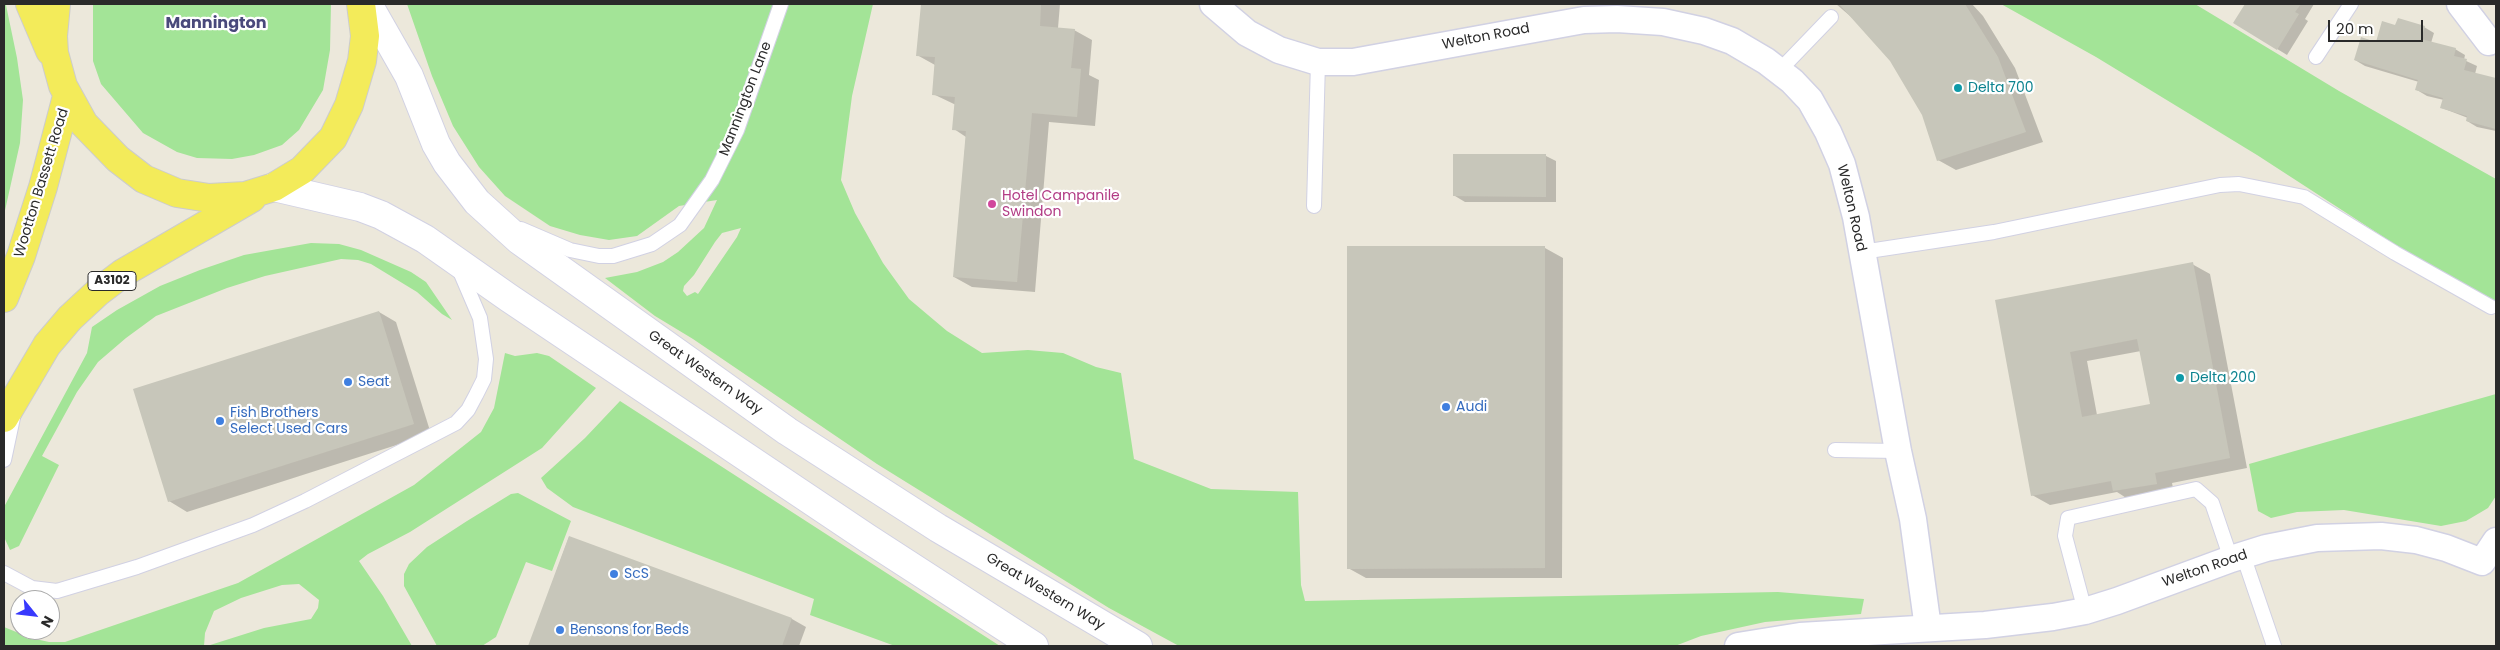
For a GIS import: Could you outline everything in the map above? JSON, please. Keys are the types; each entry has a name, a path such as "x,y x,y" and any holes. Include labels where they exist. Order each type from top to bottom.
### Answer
{"main road":[{"path":"30,4 63,83 84,124 101,143 128,168 160,187 191,196 208,198 230,198 269,189 302,170 333,138 349,105 362,61 364,36 361,4"},
{"path":"56,4 53,36 63,83"},
{"name":"Great Western Way","path":"368,4 409,76 436,144 466,188 496,220 548,262 787,431 938,528 1138,646"},
{"name":"Wootton Bassett Road","path":"4,298 21,256 43,187 63,83"},
{"path":"269,189 345,203 381,215 425,239 935,584 1034,646"},
{"name":"A3102","path":"4,418 47,345 70,318 98,292 123,273 269,189"}],"street":[{"name":"Welton Road","path":"1213,4 1246,33 1279,50 1318,62 1353,62 1575,21 1617,19 1663,22 1704,31 1732,41 1779,71 1810,100 1828,132 1842,164 1862,252 1912,519 1928,628"},
{"path":"2460,4 2493,44"},
{"name":"Welton Road","path":"1738,646 1800,636 1993,624 2085,611 2237,557 2282,544 2317,538 2382,536 2416,540 2492,558"}],"lane":[{"name":"Mannington Lane","path":"496,220 570,250 599,256 632,251 667,235 690,214 724,158 749,99 781,4"},
{"path":"2316,57 2350,4"},
{"path":"1779,71 1830,17"},
{"path":"1314,206 1318,62"},
{"path":"1862,252 1994,232 2220,185 2239,184 2304,197 2395,253 2492,307"},
{"path":"4,573 32,588 57,591 137,566 253,525 305,501 456,423 468,410 484,379 486,359 480,318 455,259"},
{"path":"4,460 20,388"},
{"path":"1835,450 1898,451"},
{"path":"2085,611 2065,536 2068,518 2196,489 2212,503 2274,646"}],"green space":[{"path":"4,4 6,5 17,58 23,100 20,143 4,215"},
{"path":"93,4 331,4 330,50 323,90 299,130 282,145 254,155 232,159 197,158 177,152 143,133 101,84 93,61"},
{"path":"407,4 873,4 852,96 841,180 855,213 883,263 909,299 947,331 982,353 1028,350 1063,353 1096,367 1121,373 1134,459 1211,489 1298,492 1301,585 1305,601 1778,592 1864,599 1861,614 1765,622 1701,636 1675,646 1179,646 1109,608 877,464 693,339 655,316 605,278 637,272 663,262 678,252 704,228 717,200 679,206 637,236 609,240 580,235 550,226 505,196 479,167 453,126 432,76","holes":["741,228 737,237 698,294 695,292 687,296 683,291 684,286 694,275 722,233"]},
{"path":"2001,4 2195,4 2339,91 2496,179 2496,310 2257,155 2096,57"},
{"path":"311,243 339,244 361,250 411,272 426,282 452,320 442,314 417,292 371,264 358,260 341,259 265,276 227,288 156,316 98,362 77,392 42,456 59,465 19,546 10,550 4,537 4,507 87,353 92,327 117,310 160,286 200,270 244,255"},
{"path":"505,353 515,356 537,353 549,356 596,388 542,448 410,532 368,554 359,561 383,596 412,646 207,646 264,628 311,619 318,608 319,600 299,584 282,585 241,598 214,611 205,633 204,646 4,646 4,627 10,629 10,640 65,642 238,583 414,485 481,432 494,408"},
{"path":"2496,394 2496,496 2488,508 2466,521 2441,526 2344,510 2297,512 2271,518 2258,511 2249,464"},
{"path":"620,401 1000,646 895,646 810,615 814,599 573,507 547,488 541,478 585,438"},
{"path":"518,493 571,521 552,571 526,562 496,637 482,646 437,646 404,586 404,574 409,564 427,547 511,494"}],"building":[{"name":"Hotel Campanile Swindon","path":"921,4 1041,4 1040,26 1075,29 1071,68 1081,69 1077,117 1032,113 1017,282 953,277 966,131 952,130 955,97 932,95 935,57 916,56"},
{"name":"Delta 700","path":"1839,4 1965,4 1998,57 2026,132 1937,161 1922,115 1890,61"},
{"path":"2245,4 2301,4 2295,12 2299,14 2277,50 2233,23"},
{"path":"2398,18 2425,26 2421,39 2456,48 2454,56 2467,59 2464,70 2496,78 2496,129 2466,121 2467,116 2440,108 2443,98 2415,90 2418,80 2354,60 2361,37 2376,42 2382,21 2395,25"},
{"path":"1453,154 1546,154 1546,197 1453,196"},
{"name":"Audi","path":"1347,246 1545,246 1545,568 1347,569"},
{"name":"Delta 200","path":"2193,262 2230,458 2155,473 2157,484 2113,491 2111,481 2031,496 1995,300","holes":["2137,339 2150,404 2082,417 2070,352"]},
{"path":"379,311 414,424 168,502 133,389"},
{"name":"ScS","path":"569,536 792,618 782,646 528,646"}],"place":[{"name":"Delta 700","path":"1958,88"},
{"name":"Hotel Campanile Swindon","path":"992,204"},
{"name":"Delta 200","path":"2180,378"},
{"name":"Seat","path":"348,382"},
{"name":"Audi","path":"1446,407"},
{"name":"Fish Brothers Select Used Cars","path":"220,421"},
{"name":"ScS","path":"614,574"},
{"name":"Bensons for Beds","path":"560,630"}],"district":[{"name":"Mannington","path":"216,24"}]}
